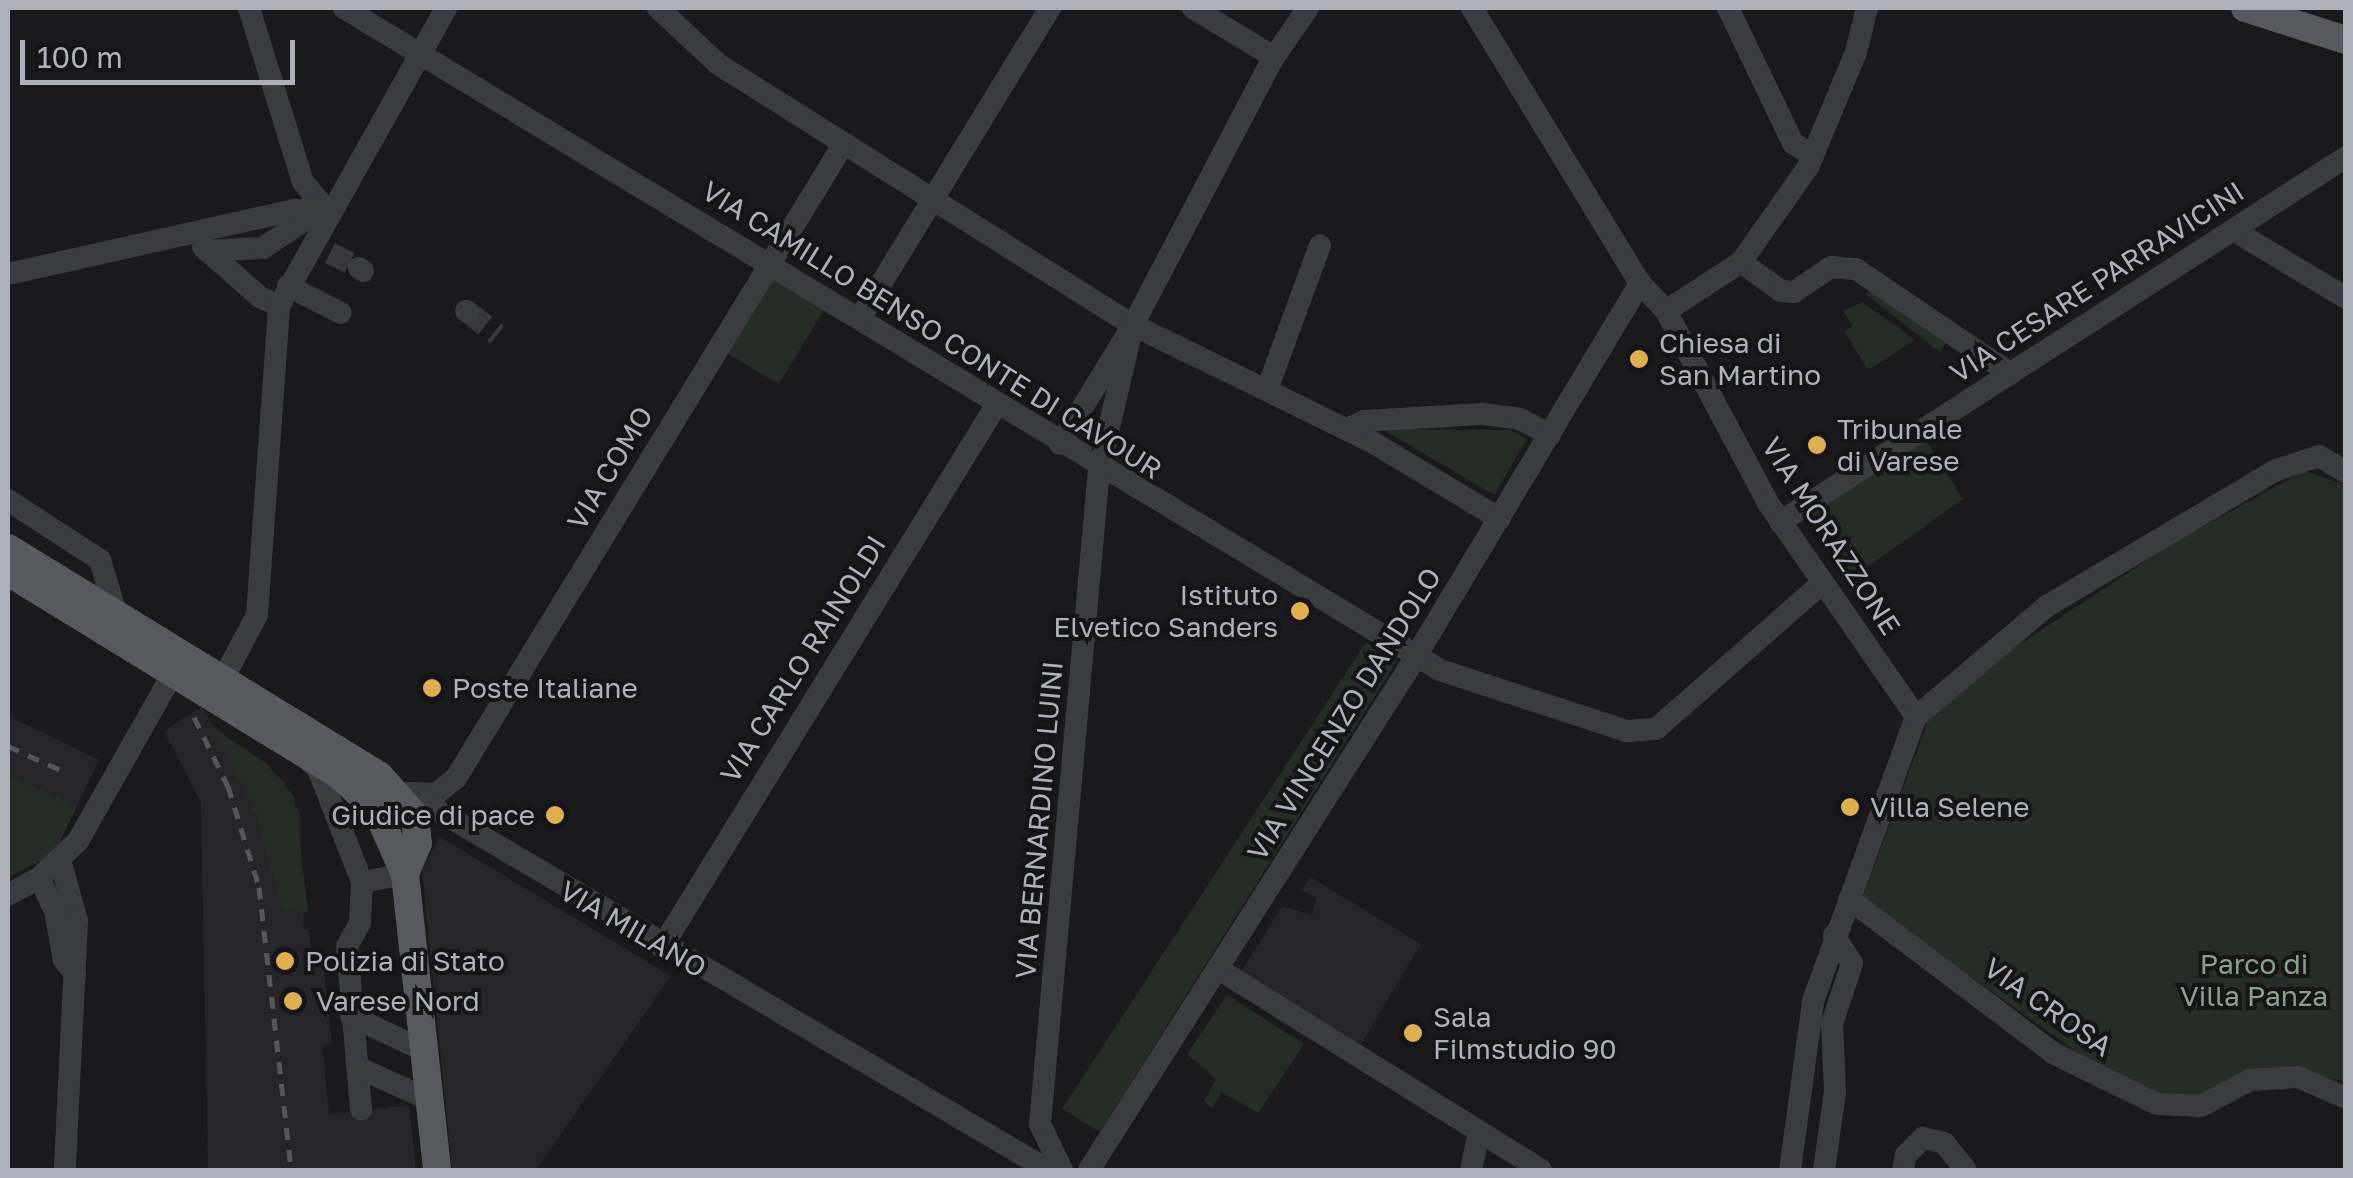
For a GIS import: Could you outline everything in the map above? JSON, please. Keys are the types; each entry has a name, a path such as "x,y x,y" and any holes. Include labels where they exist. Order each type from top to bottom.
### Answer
{"main road":[{"path":"2245,8 2346,40"},
{"name":"VIA MILANO","path":"8,548 116,612 178,663"},
{"name":"VIA MILANO","path":"8,572 380,775"},
{"name":"VIA MILANO","path":"219,687 297,748 339,775 376,810 404,874"},
{"path":"380,775 415,816 418,843 404,874 437,1170"}],"street":[{"path":"249,8 317,207 321,248 276,297"},
{"name":"VIA CAMILLO BENSO CONTE DI CAVOUR","path":"344,8 860,318 1099,470 1440,670 1644,732 1671,723 1820,584"},
{"path":"207,250 262,248 317,207 446,8"},
{"path":"658,8 718,64 1133,325 1346,429 1500,520"},
{"path":"860,318 1050,8"},
{"path":"1060,444 1133,325 1274,57 1308,8"},
{"name":"VIA MORAZZONE","path":"1472,8 1640,283 1666,311 1780,522 1916,717"},
{"path":"1728,8 1794,143 1813,156"},
{"path":"1666,311 1741,262 1813,156 1856,52 1866,8"},
{"path":"1198,9 1274,57"},
{"name":"VIA COMO","path":"408,793 436,794 456,778 844,143"},
{"name":"VIA CESARE PARRAVICINI","path":"1780,522 2346,157"},
{"path":"8,274 317,207"},
{"path":"2233,230 2346,298"},
{"path":"184,234 276,297 340,313"},
{"path":"1267,390 1320,245"},
{"path":"219,687 256,615 276,297 262,248"},
{"path":"1741,262 1781,291 1794,292 1831,266 1856,269 2011,374"},
{"name":"VIA VINCENZO DANDOLO","path":"1089,1170 1220,970 1416,656 1640,283"},
{"name":"VIA BERNARDINO LUINI","path":"1062,1170 1040,1124 1099,470 1133,325"},
{"name":"VIA CARLO RAINOLDI","path":"662,947 997,404"},
{"path":"1346,429 1364,421 1482,414 1520,420 1550,435"},
{"path":"1790,1170 1812,1001 1916,717 2047,606 2274,471 2319,456 2346,472"},
{"path":"8,500 100,560 116,612"},
{"path":"8,896 60,860 96,815 178,663"},
{"path":"297,748 318,769 362,882 360,922 347,946 361,1109"},
{"name":"VIA MILANO","path":"380,775 662,947 1048,1170"},
{"path":"60,860 76,901 75,1022 65,1170"},
{"path":"362,882 404,874"},
{"path":"39,878 55,910 64,960 75,974"},
{"name":"VIA CROSA","path":"1849,898 2053,1054 2157,1104 2201,1106 2250,1080 2298,1077 2346,1098"},
{"path":"1824,1170 1835,1092 1832,1024 1852,963 1834,935"},
{"path":"1220,970 1541,1170"},
{"path":"354,1042 428,1076"},
{"path":"354,1042 428,1076"},
{"path":"1903,1170 1906,1155 1924,1138 1944,1143 1966,1170"},
{"path":"1471,1170 1486,1139"}],"shaded area":[{"path":"202,707 214,727 283,780 300,814 304,929 309,930 313,961 323,960 332,1043 322,1045 329,1114 409,1105 416,1170 208,1170 201,803 164,731"},
{"path":"8,716 99,760 54,854 8,877"},
{"path":"440,837 671,976 536,1170 452,1170 422,870"},
{"path":"1310,877 1421,944 1361,1044 1241,972 1282,906 1312,915 1316,899 1302,890"}],"green space":[{"path":"763,274 824,310 779,384 718,348"},
{"path":"1876,287 1946,343 1940,352 1865,294"},
{"path":"1862,302 1915,340 1868,370 1844,331 1853,326 1843,311"},
{"path":"1382,429 1510,430 1527,439 1494,495"},
{"path":"1924,437 1963,499 1849,580 1807,514"},
{"name":"Parco di Villa Panza","path":"2304,471 2345,485 2345,1081 2271,1070 2216,1094 2154,1098 2092,1063 1862,899 1929,718 1982,669 2173,543"},
{"path":"1366,642 1397,661 1100,1132 1062,1109"},
{"path":"215,729 266,763 294,797 308,912 283,911 256,815"},
{"path":"8,775 77,806 54,854 8,877"},
{"path":"1227,995 1304,1044 1258,1113 1222,1092 1212,1108 1204,1101 1216,1079 1187,1054"}],"tunnel":[{"path":"330,253 359,268"},
{"path":"468,312 497,335"}],"railway":[{"path":"194,717 228,786 259,887 291,1170"},
{"path":"8,746 67,773"}],"place":[{"name":"Chiesa di San Martino","path":"1639,359"},
{"name":"Tribunale di Varese","path":"1817,445"},
{"name":"Istituto Elvetico Sanders","path":"1300,611"},
{"name":"Poste Italiane","path":"432,688"},
{"name":"Villa Selene","path":"1850,807"},
{"name":"Giudice di pace","path":"555,815"},
{"name":"Polizia di Stato","path":"285,961"},
{"name":"Varese Nord","path":"293,1001"},
{"name":"Sala Filmstudio 90","path":"1413,1033"}]}
